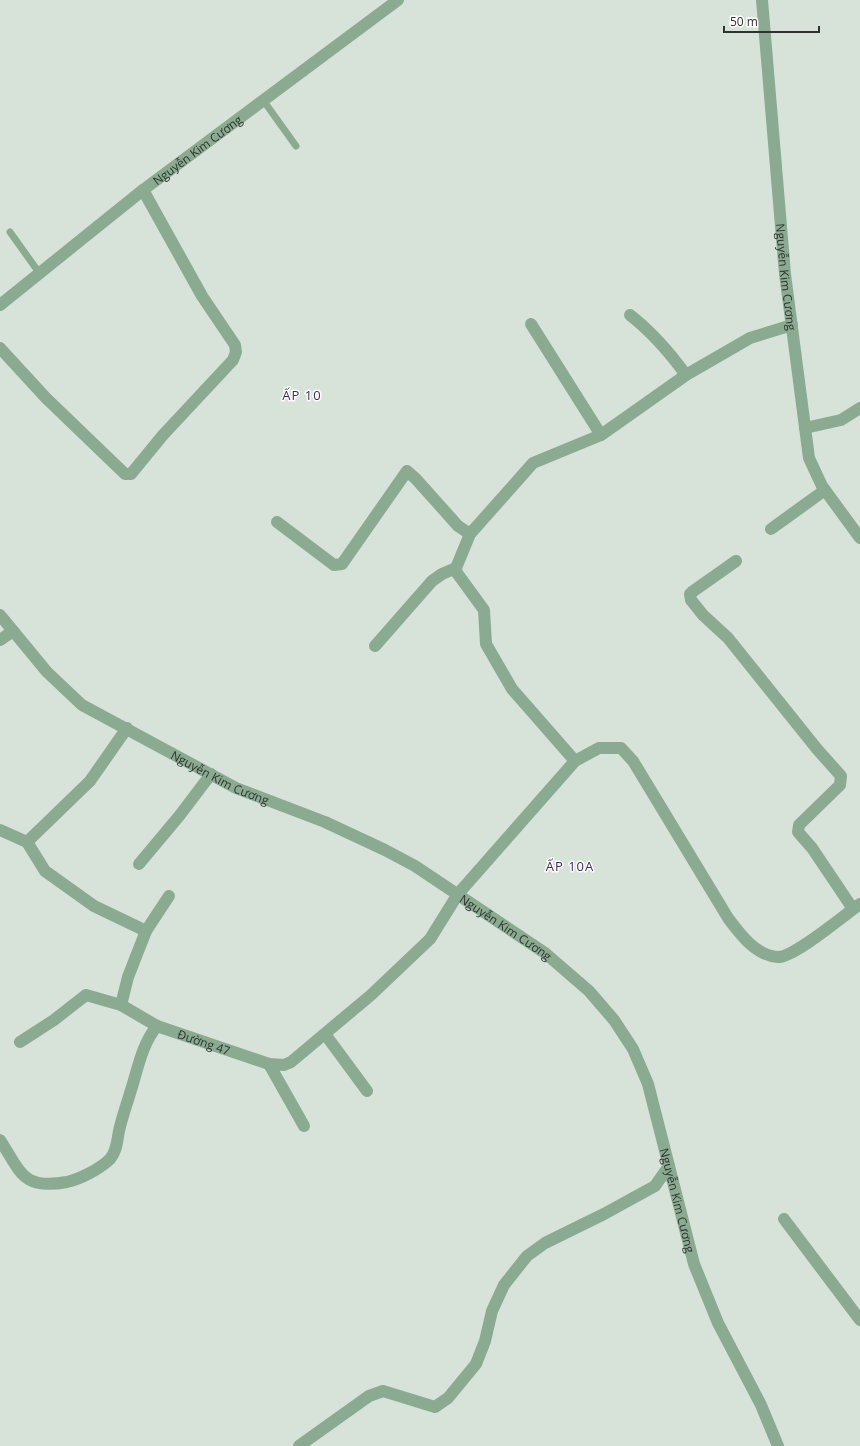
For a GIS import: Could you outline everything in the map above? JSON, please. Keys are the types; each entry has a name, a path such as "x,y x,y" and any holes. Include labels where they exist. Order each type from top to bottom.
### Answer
{"street":[{"name":"Nguyễn Kim Cương","path":"0,306 143,190 398,0"},
{"name":"Nguyễn Kim Cương","path":"762,0 785,274 809,458 825,490 860,538"},
{"path":"0,348 46,398 125,474 131,474 163,435 233,360 236,352 236,345 202,296 143,190"},
{"path":"630,315 645,327 671,354 686,375"},
{"path":"531,324 601,435"},
{"path":"736,561 692,592 690,594 691,600 702,615 728,638 817,749 841,776 840,785 799,825 797,829 857,906 793,952 778,957 764,953 745,940 728,918 633,761 621,748 599,748 575,761 512,689 486,644 484,610 457,573 456,568 470,534 533,463 601,435 686,375 750,338 792,325"},
{"path":"806,428 841,420 860,408"},
{"path":"277,522 334,565 338,566 342,564 407,471 416,478 458,526 470,534"},
{"path":"771,529 825,490"},
{"path":"374,646 432,581 442,574 456,568"},
{"name":"Nguyễn Kim Cương","path":"0,615 47,672 82,704 236,788 325,822 416,866 545,953 589,991 614,1020 633,1049 648,1084 694,1264 718,1323 761,1405 778,1446"},
{"path":"0,640 13,631"},
{"path":"27,842 90,782 127,728"},
{"name":"Đường 47","path":"20,1042 54,1020 86,995 121,1005 157,1026 269,1064 284,1065 291,1062 371,995 430,939 458,894 575,761"},
{"path":"139,864 180,815 211,774"},
{"path":"0,830 27,842 45,871 94,906 146,931"},
{"path":"121,1005 128,977 146,931 169,896"},
{"path":"0,1140 16,1166 27,1178 39,1184 72,1181 102,1166 110,1159 117,1148 119,1132 144,1046 157,1026"},
{"path":"325,1034 367,1091"},
{"path":"269,1064 304,1126"},
{"path":"299,1446 369,1396 383,1391 435,1407 448,1398 476,1364 492,1311 504,1285 527,1256 545,1243 604,1214 655,1186 668,1166"},
{"path":"784,1219 859,1317"}],"lane":[{"path":"263,100 296,146"},
{"path":"10,232 40,274"}],"district":[{"name":"ẤP 10","path":"302,395"},
{"name":"ẤP 10A","path":"570,866"}]}
